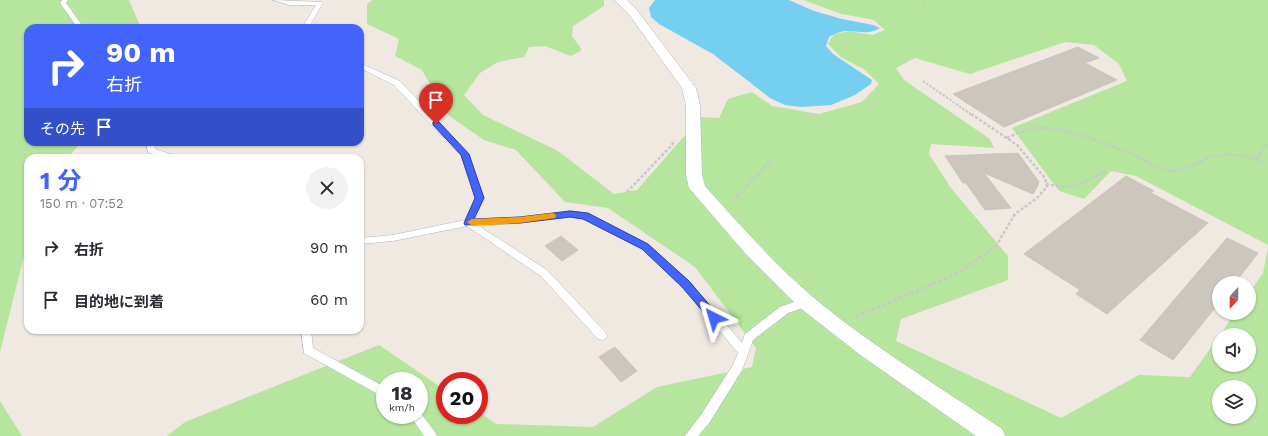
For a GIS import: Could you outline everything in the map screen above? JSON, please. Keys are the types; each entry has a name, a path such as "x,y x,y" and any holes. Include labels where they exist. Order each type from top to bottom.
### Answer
{"street":[{"path":"620,0 632,11 690,88 693,105 694,175 697,188 751,248 806,302 866,348 994,436"}],"lane":[{"path":"65,0 63,3 78,24"},
{"path":"276,0 289,3 320,3 309,24"},
{"path":"364,67 397,83 465,154 480,198 468,223"},
{"path":"150,146 151,150 162,154"},
{"path":"364,241 393,238 468,223 520,220 570,214 585,216 645,247 686,284 744,352"},
{"path":"468,223 544,273 602,336"},
{"path":"690,436 705,419 734,373 749,337 784,310 806,302"},
{"path":"306,334 308,350 376,388"},
{"path":"423,424 432,436"}],"path":[{"path":"924,4 925,0"},
{"path":"836,325 956,274 996,246 1016,214 1037,198 1047,187 1046,178 1017,145 923,81"},
{"path":"1007,138 1038,128 1059,132 1105,145 1137,156 1154,166 1166,170 1176,171 1206,159 1223,155 1244,154 1268,164"},
{"path":"627,192 672,145 675,139"},
{"path":"1256,158 1264,145 1268,145"},
{"path":"718,211 745,191 761,168 772,159"},
{"path":"1046,184 1063,187 1078,186 1097,174 1105,171"}],"green space":[{"path":"0,0 129,0 139,24 24,24 24,146 78,146 71,154 24,154 24,256 0,352"},
{"path":"372,0 604,0 604,6 573,26 572,36 582,50 571,56 545,46 529,47 524,57 498,62 480,73 464,95 483,115 558,151 614,194 637,190 701,117 719,118 728,99 752,92 772,106 819,114 862,102 879,84 864,69 842,58 828,44 834,34 850,31 872,35 885,30 874,20 842,14 803,0 1268,0 1268,245 1136,176 1111,171 1084,199 1059,191 1012,128 1127,81 1119,64 1094,45 1065,42 970,74 915,58 896,68 904,80 990,139 994,148 931,144 929,154 951,188 1008,256 1008,280 901,319 896,341 1061,418 1139,375 1190,377 1212,346 1212,372 1256,372 1256,328 1225,328 1230,320 1256,320 1256,283 1263,273 1268,248 1268,436 167,436 185,422 379,345 419,372 376,372 376,424 428,424 428,378 436,384 436,424 488,424 488,418 496,424 593,427 657,387 752,367 756,348 695,267 608,208 565,202 516,150 484,140 448,115 422,70 395,56 399,39 367,24 367,4"},
{"path":"0,401 22,436 0,436"}],"water":[{"path":"655,0 789,0 814,11 842,19 873,25 880,28 868,32 843,31 837,33 829,37 826,46 833,54 872,80 871,84 855,95 831,105 801,107 785,105 770,98 713,54 659,24 651,17 649,8"}],"building":[{"path":"1078,47 1099,58 1085,63 1117,80 1004,127 953,94"},
{"path":"1018,153 1039,182 1033,194 984,173 1011,208 985,210 966,183 963,183 945,156"},
{"path":"1126,176 1154,191 1151,193 1208,223 1107,314 1076,294 1080,290 1024,254"},
{"path":"561,236 578,250 562,261 545,246"},
{"path":"1227,238 1258,253 1240,276 1212,276 1212,312 1173,360 1140,340"},
{"path":"615,347 637,371 621,382 599,357"}],"slow traffic":[{"path":"472,222 520,220 552,216"}],"route":[{"path":"436,124 465,154 480,198 468,223 520,220 570,214 585,216 645,247 686,284 714,318"}]}
